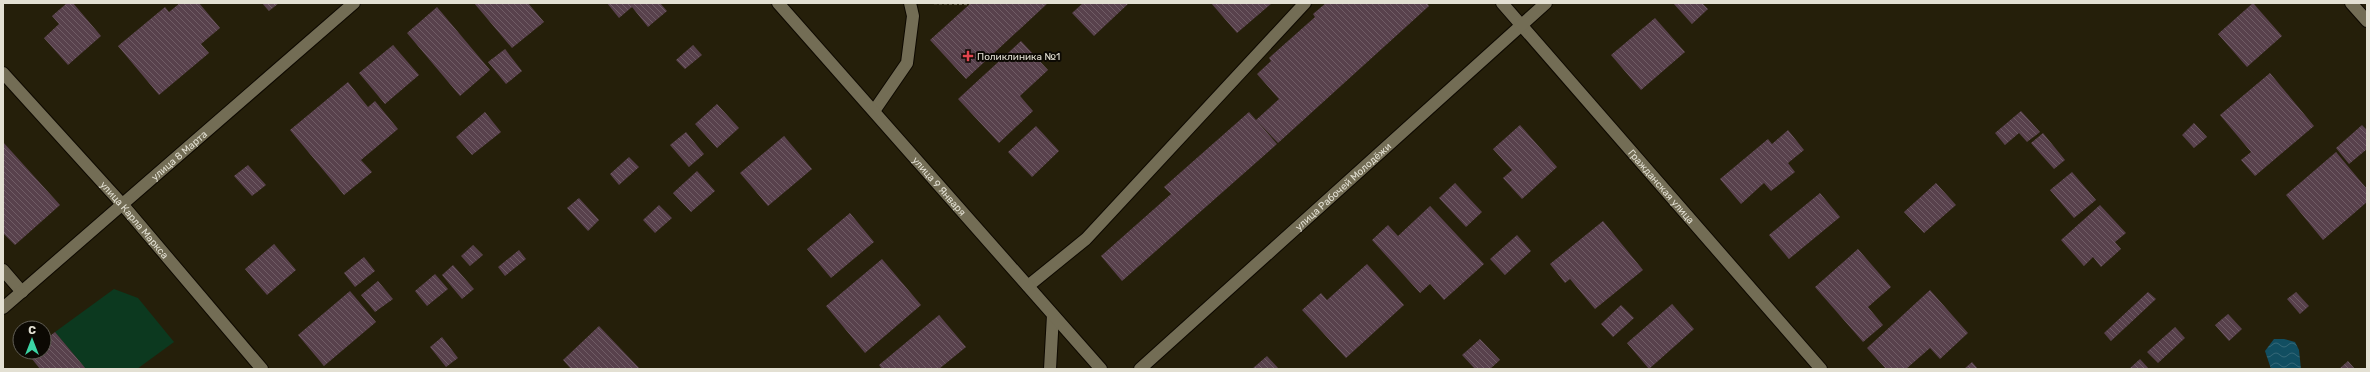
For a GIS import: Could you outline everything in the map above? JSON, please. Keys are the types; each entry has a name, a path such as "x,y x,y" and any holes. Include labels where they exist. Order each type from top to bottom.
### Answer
{"street":[{"name":"улица 8 Марта","path":"3,308 354,3"},
{"name":"улица 9 Января","path":"778,3 1101,369"},
{"path":"874,111 907,63 913,16 910,3"},
{"path":"1028,286 1086,239 1306,3"},
{"name":"Гражданская улица","path":"1502,3 1821,369"},
{"name":"улица Рабочей Молодёжи","path":"1140,369 1546,3"},
{"path":"2351,3 2367,21"},
{"name":"улица Карла Маркса","path":"3,73 122,204 262,369"},
{"path":"3,270 22,292"},
{"path":"1050,369 1054,315"}],"path":[{"path":"931,3 970,4"}],"green space":[{"path":"114,289 138,298 174,342 137,369 86,369 55,332"}],"water":[{"path":"2274,339 2284,339 2295,342 2299,350 2301,369 2271,369 2265,351"}],"building":[{"path":"67,3 73,3 101,36 68,65 44,38 59,24 52,16"},
{"path":"180,3 199,3 220,28 201,44 209,53 159,95 118,46 165,7 169,12"},
{"path":"262,3 279,3 269,11"},
{"path":"474,3 528,3 544,22 512,48"},
{"path":"607,3 660,3 667,11 648,27 632,7 619,18"},
{"name":"Поликлиника №1","path":"971,3 1048,3 966,79 930,40"},
{"path":"1083,3 1129,3 1094,36 1072,13"},
{"path":"1211,3 1272,3 1237,33"},
{"path":"1326,3 1427,3 1429,6 1278,143 1256,120 1279,99 1257,74 1271,61 1269,58 1315,17 1313,14"},
{"path":"1673,3 1702,3 1708,9 1692,24"},
{"path":"2253,3 2282,36 2247,67 2218,34"},
{"path":"437,7 490,70 460,96 407,33"},
{"path":"1655,18 1685,52 1641,90 1611,55"},
{"path":"1021,41 1048,70 1020,96 1033,111 999,143 958,99"},
{"path":"393,45 419,75 385,104 359,73"},
{"path":"693,45 702,55 685,69 676,60"},
{"path":"505,49 522,71 506,84 488,62"},
{"path":"2270,73 2314,126 2255,176 2241,160 2251,152 2220,115"},
{"path":"348,82 368,107 375,101 398,129 361,160 372,172 344,195 290,130"},
{"path":"717,104 739,128 717,148 695,124"},
{"path":"2021,111 2040,132 2027,142 2019,133 2005,145 1995,133"},
{"path":"485,112 501,132 472,155 456,137"},
{"path":"1249,112 1277,144 1122,281 1101,256 1171,194 1164,187"},
{"path":"2194,123 2207,137 2194,148 2182,135"},
{"path":"1520,125 1557,167 1522,199 1503,178 1512,170 1493,149"},
{"path":"2362,125 2367,130 2367,149 2349,164 2336,148"},
{"path":"1036,126 1059,151 1032,177 1008,152"},
{"path":"1788,130 1804,150 1788,163 1795,172 1771,191 1764,183 1741,204 1720,179 1768,139 1772,144"},
{"path":"686,132 704,154 689,167 670,145"},
{"path":"2043,133 2065,160 2054,169 2031,143"},
{"path":"784,136 812,169 768,206 740,173"},
{"path":"3,142 60,205 15,245 3,233"},
{"path":"2336,152 2367,189 2367,202 2323,240 2286,195"},
{"path":"629,157 639,167 619,185 610,174"},
{"path":"248,165 266,185 252,196 234,176"},
{"path":"697,171 715,191 691,212 673,193"},
{"path":"2072,172 2096,200 2074,218 2050,190"},
{"path":"1455,183 1482,212 1466,227 1439,198"},
{"path":"1936,183 1956,205 1924,233 1904,212"},
{"path":"1820,193 1840,217 1789,259 1769,235"},
{"path":"579,198 599,220 588,231 567,208"},
{"path":"659,205 672,218 655,233 643,220"},
{"path":"2100,205 2126,233 2115,242 2121,249 2101,267 2093,257 2084,266 2061,240"},
{"path":"1430,206 1484,264 1444,300 1430,284 1420,293 1372,240 1388,225 1398,236"},
{"path":"850,213 874,242 831,278 807,249"},
{"path":"1603,221 1643,270 1595,309 1570,279 1565,283 1550,264"},
{"path":"1517,235 1531,251 1505,275 1490,259"},
{"path":"274,244 296,270 267,295 245,269"},
{"path":"473,245 483,255 470,266 461,256"},
{"path":"1858,249 1891,287 1868,307 1883,325 1863,342 1815,287"},
{"path":"519,250 526,259 505,276 498,267"},
{"path":"364,257 375,271 355,287 344,273"},
{"path":"882,259 921,305 865,353 826,306"},
{"path":"1367,264 1404,305 1346,358 1302,310 1321,293 1327,300"},
{"path":"453,265 474,289 462,299 442,275"},
{"path":"435,274 448,289 427,306 415,291"},
{"path":"378,281 393,299 375,312 361,295"},
{"path":"1930,290 1968,333 1940,359 1930,348 1906,369 1886,369 1867,348"},
{"path":"350,291 376,322 324,366 298,335"},
{"path":"2148,292 2156,299 2111,341 2104,333"},
{"path":"2296,292 2309,306 2300,314 2287,299"},
{"path":"1672,304 1694,329 1649,369 1627,343"},
{"path":"1621,305 1634,318 1613,337 1601,324"},
{"path":"2228,314 2242,329 2229,341 2215,325"},
{"path":"939,315 966,347 939,369 882,369 879,365"},
{"path":"599,326 640,369 571,369 563,360"},
{"path":"2175,327 2185,338 2158,363 2147,352"},
{"path":"55,332 86,369 40,369 33,360 52,360 52,334"},
{"path":"442,337 458,358 446,367 430,347"},
{"path":"1480,339 1500,360 1490,369 1475,369 1462,355"},
{"path":"1267,356 1279,369 1252,369"},
{"path":"2140,359 2149,369 2129,369"},
{"path":"2348,361 2355,369 2339,369"},
{"path":"1972,362 1978,369 1964,369"}],"place":[{"name":"Поликлиника №1","path":"968,56"}]}
